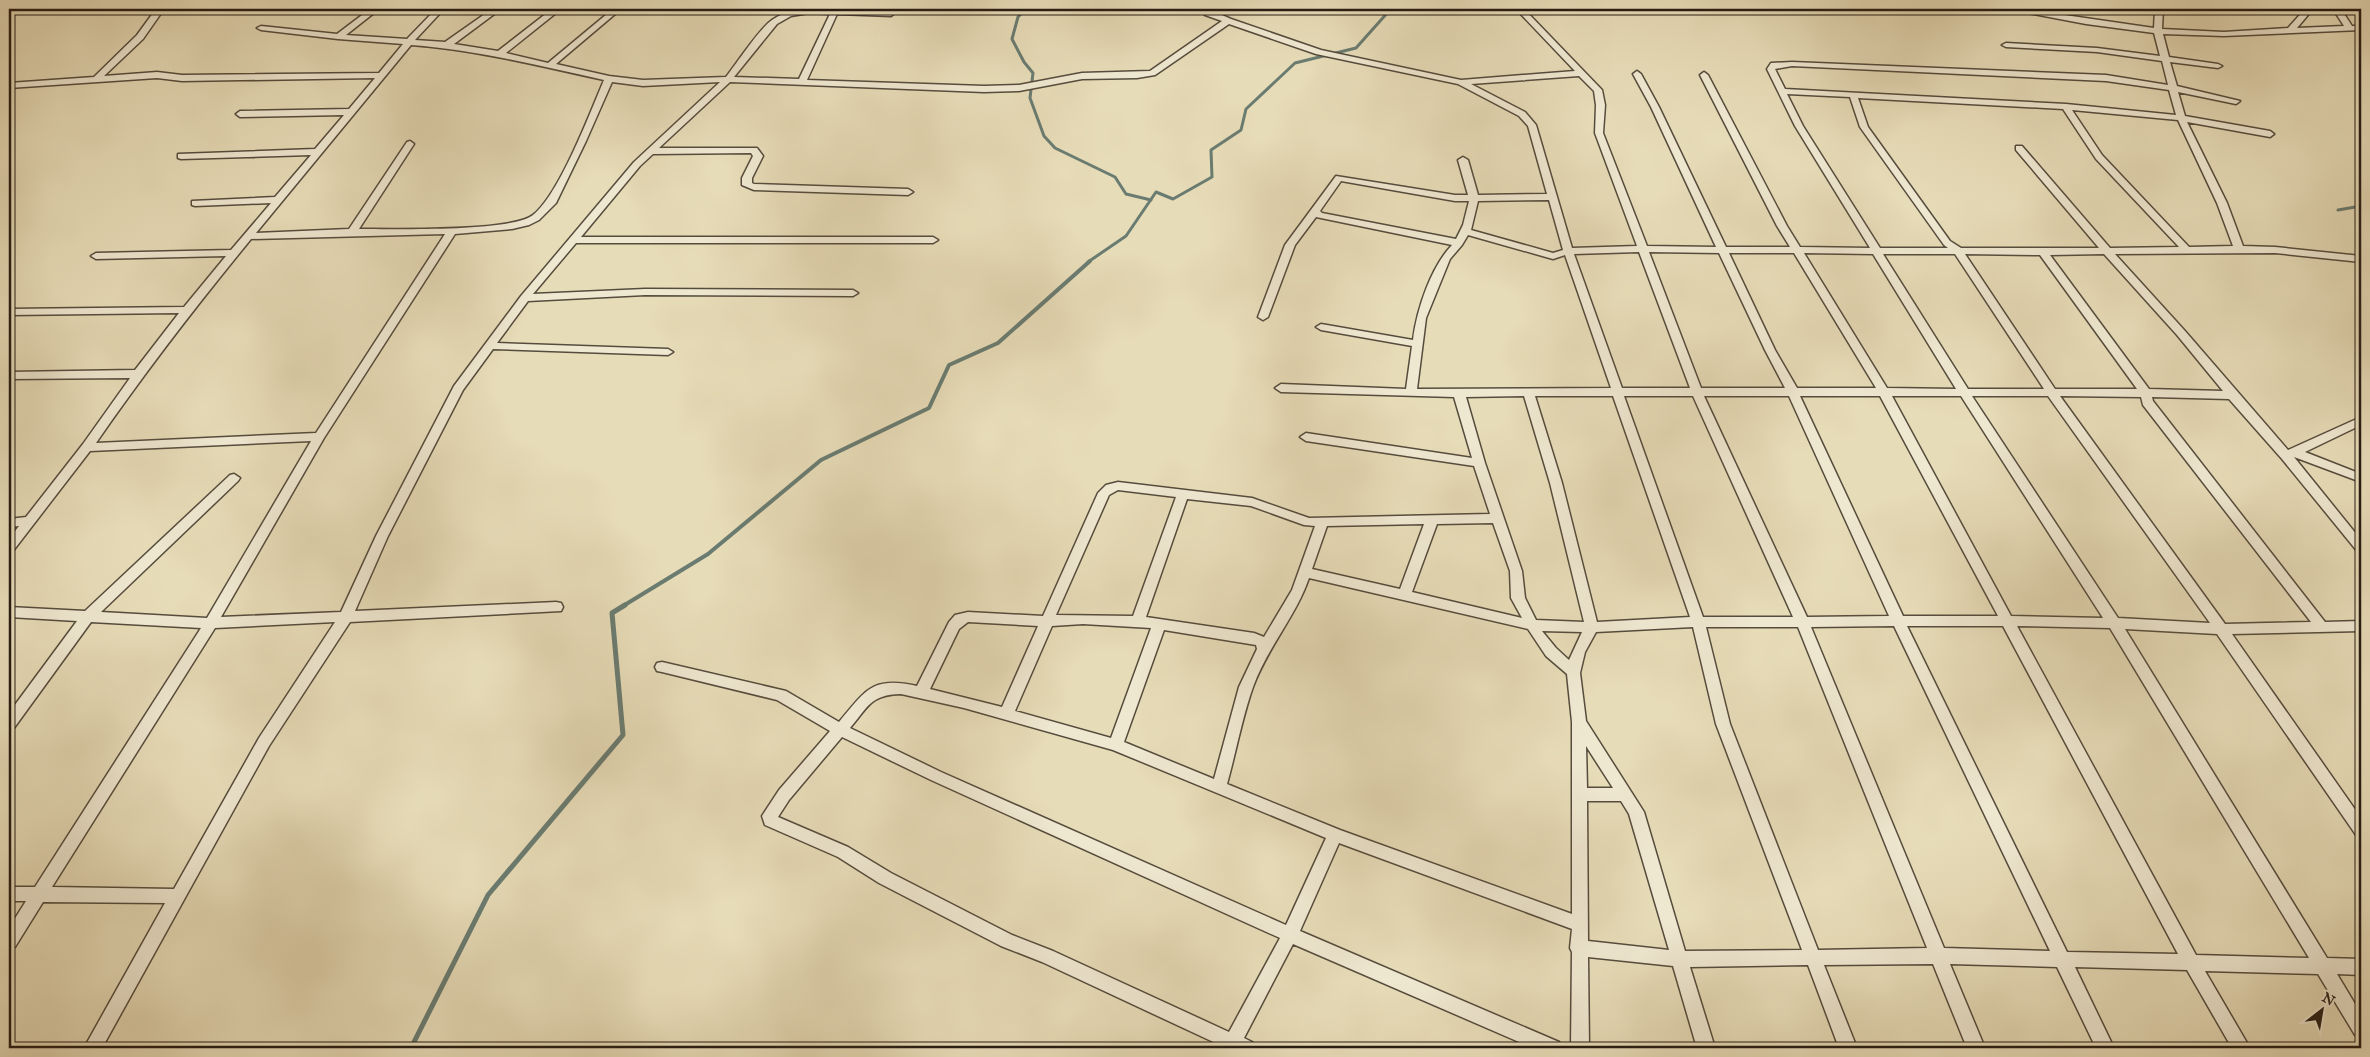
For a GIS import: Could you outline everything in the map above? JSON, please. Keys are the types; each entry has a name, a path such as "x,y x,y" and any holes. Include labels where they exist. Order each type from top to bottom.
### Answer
{"street":[{"path":"97,79 140,37 160,9"},
{"path":"338,37 375,9"},
{"path":"9,548 87,447 138,374 187,310 381,75 440,9"},
{"path":"447,45 497,9"},
{"path":"500,54 558,9"},
{"path":"550,65 617,9"},
{"path":"93,1048 264,742 345,618 382,536 458,389 525,298 651,151 728,79 774,22 798,12 836,10 891,14 895,9"},
{"path":"1204,9 1208,13 1228,21 1318,52 1461,82 1582,73"},
{"path":"1520,9 1598,90 1601,97 1599,133 1697,393 1803,622 1905,871 1936,956 1976,1048"},
{"path":"2159,9 2158,32 2181,118 2222,204 2239,249"},
{"path":"2291,30 2310,9"},
{"path":"2338,9 2350,28"},
{"path":"2356,9 2361,10"},
{"path":"802,81 836,10"},
{"path":"2016,10 2158,32 2239,34 2361,28"},
{"path":"262,28 338,37 447,45 500,54 609,79 644,83 728,79 944,88 1019,88 1068,78 1144,75 1152,73 1228,21"},
{"path":"2006,45 2089,49 2218,66"},
{"path":"2236,100 2172,88 2098,78 1782,64 1774,65 1771,69 1799,126 1964,392 2114,623 2361,1028"},
{"path":"9,86 157,74 182,78 381,75"},
{"path":"1637,74 1656,107 1770,350 1794,394 1899,623 2105,1048"},
{"path":"1704,75 1762,190 1884,392 2191,962 2241,1048"},
{"path":"248,236 452,231 526,223 545,212 582,141 609,79"},
{"path":"1461,82 1528,119 1532,124 1568,251 1698,622 1722,724 1848,1048"},
{"path":"1782,91 2066,106 2181,118 2270,134"},
{"path":"1853,95 1864,127 1947,243 1958,251 2052,393 2221,628 2361,830"},
{"path":"2066,106 2100,157 2187,250"},
{"path":"240,114 352,112"},
{"path":"352,232 410,144"},
{"path":"2019,148 2070,210 2208,364 2232,396 2290,454 2361,548"},
{"path":"651,151 754,150 758,156 747,178 747,185 754,187 908,192"},
{"path":"180,156 318,152"},
{"path":"1411,393 1421,318 1445,258 1459,243 1465,231 1474,198 1463,160"},
{"path":"1263,317 1290,245 1339,178 1406,191 1474,198 1552,197"},
{"path":"195,203 277,200"},
{"path":"1315,211 1319,215 1459,243"},
{"path":"9,942 211,623 319,437 452,231"},
{"path":"1465,231 1553,256 1568,251 1723,248 2043,252 2239,249 2283,251 2361,260"},
{"path":"575,240 934,240"},
{"path":"2043,252 2146,393 2147,402 2322,627"},
{"path":"96,256 234,253"},
{"path":"525,298 646,292 853,293"},
{"path":"9,312 187,310"},
{"path":"1321,327 1418,344"},
{"path":"489,346 668,352"},
{"path":"9,376 138,374"},
{"path":"1281,388 1459,394 1528,392 1794,394 1964,392 2146,393 2232,396"},
{"path":"1528,392 1556,483 1592,626 1581,644 1572,671 1579,722 1578,948 1580,1048"},
{"path":"1459,394 1479,463 1516,570 1518,598 1531,625 1551,652 1572,671"},
{"path":"2290,454 2361,421"},
{"path":"87,447 319,437"},
{"path":"1306,437 1479,463"},
{"path":"2290,454 2361,478"},
{"path":"9,724 87,617 234,478"},
{"path":"1006,714 1045,621 1104,492 1110,488 1118,486 1252,502 1308,522 1498,518"},
{"path":"1138,621 1183,494"},
{"path":"1404,596 1432,520"},
{"path":"9,523 30,521"},
{"path":"1219,788 1246,687 1264,648 1298,591 1322,523"},
{"path":"1305,572 1531,625 1592,626 1698,622 1899,623 2007,621 2221,628 2361,626"},
{"path":"9,612 211,623 556,607"},
{"path":"922,692 954,626 960,619 968,617 1045,621 1083,619 1160,623 1254,638 1262,642 1264,648"},
{"path":"1116,745 1160,623"},
{"path":"662,667 781,695 839,730 945,780 1290,934 1553,1048"},
{"path":"1335,835 1236,1046 1047,956 1007,941 925,896 885,878 843,852 770,820 770,816 784,795 872,694 881,689 901,688 1006,714 1116,745 1335,835 1579,924"},
{"path":"1579,722 1636,812 1706,1048"},
{"path":"1580,794 1624,795"},
{"path":"9,894 38,896 179,896"},
{"path":"1578,948 1681,959 1936,956 2062,958 2361,968"}],"waterway":[{"path":"1026,9 1018,17 1012,39 1024,62 1033,73 1030,98 1044,136 1055,148 1115,177 1126,194 1151,200"},
{"path":"1151,200 1156,192 1173,199 1212,177 1211,150 1241,130 1246,109 1295,63 1356,48 1389,11 1388,9"},
{"path":"1088,262 1126,236 1151,200"},
{"path":"2338,210 2361,206"},
{"path":"623,606 708,554 821,460 929,408 949,365 998,343 1090,261"},
{"path":"411,1048 488,895 623,735 612,613 625,605"}]}
